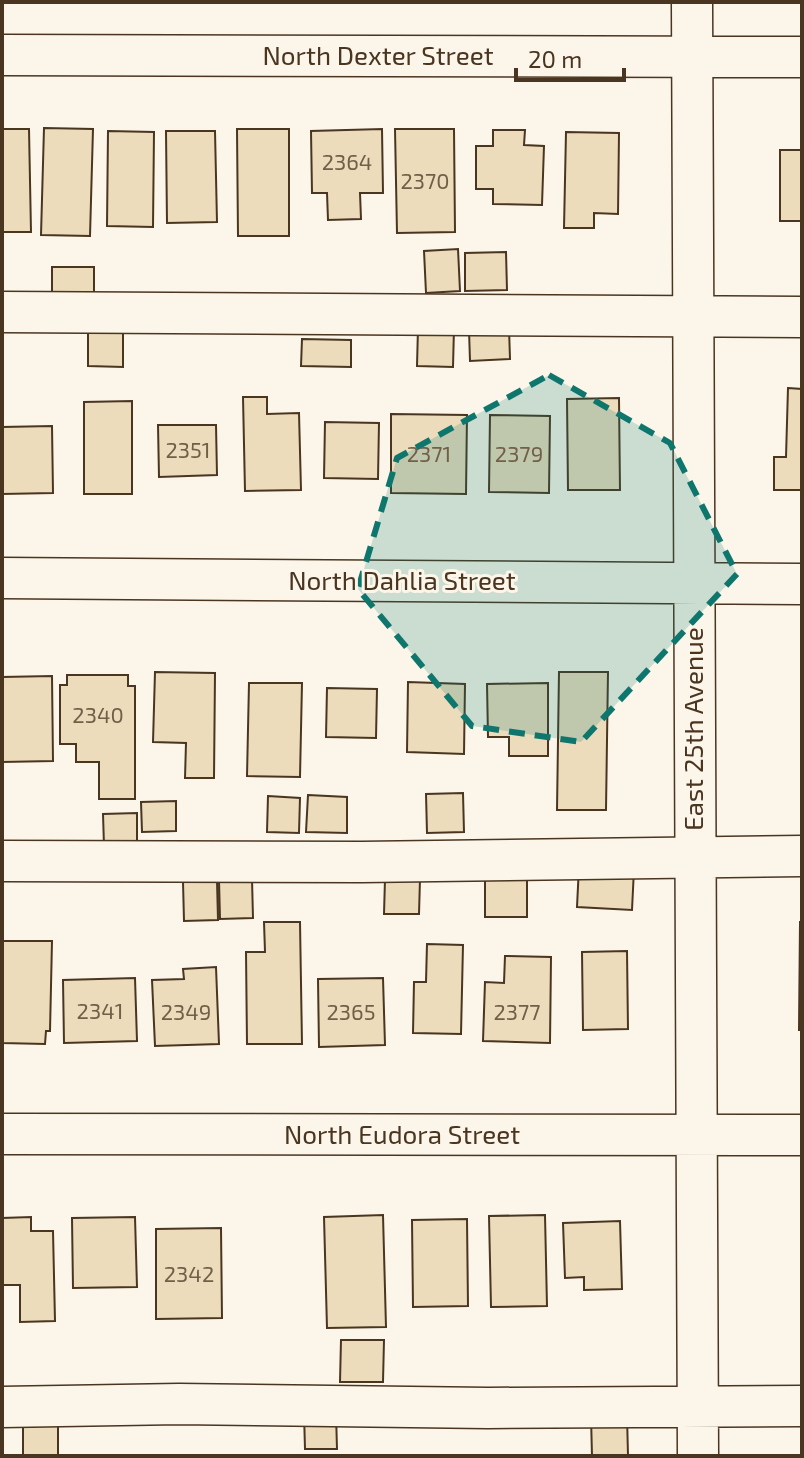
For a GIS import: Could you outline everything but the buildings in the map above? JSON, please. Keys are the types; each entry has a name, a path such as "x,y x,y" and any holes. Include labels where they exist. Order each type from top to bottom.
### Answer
{"street":[{"name":"East 25th Avenue","path":"692,2 698,1456"},
{"name":"North Dexter Street","path":"2,55 802,57"},
{"path":"2,312 802,317"},
{"name":"North Dahlia Street","path":"2,578 802,584"},
{"path":"2,861 362,862 802,856"},
{"name":"North Eudora Street","path":"2,1134 802,1135"},
{"path":"2,1407 179,1404 488,1408 802,1406"}],"highlighted area":[{"path":"549,375 670,443 737,574 581,742 472,726 358,589 397,458"}]}
